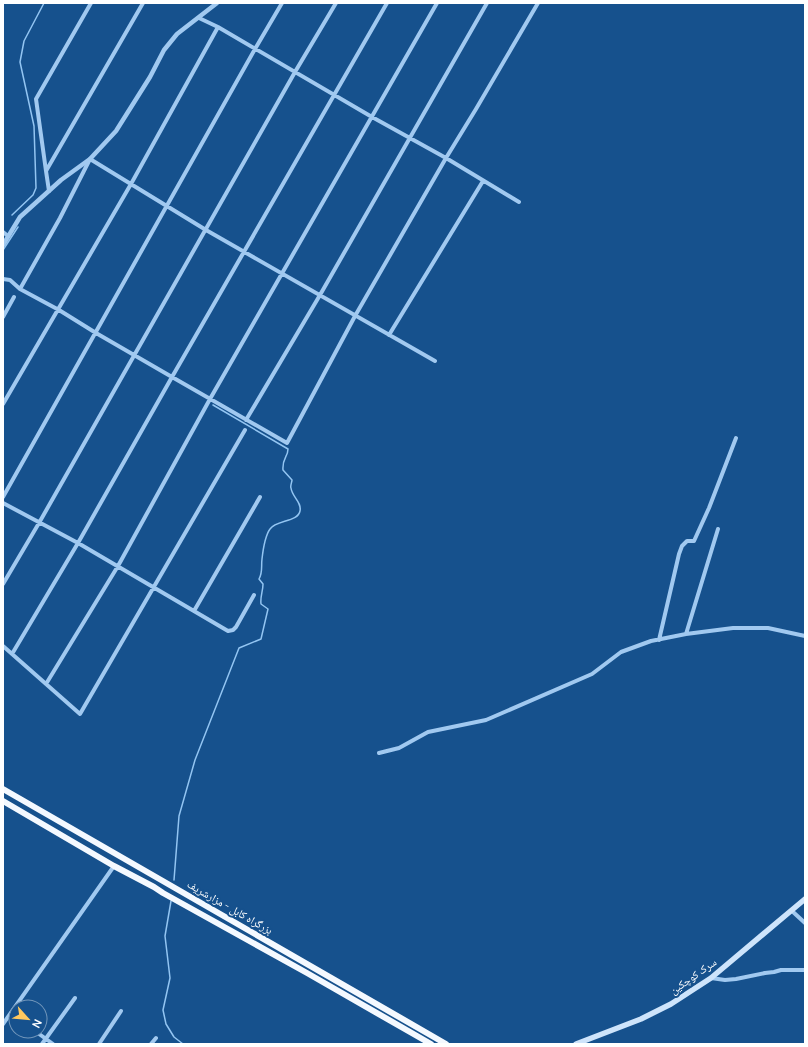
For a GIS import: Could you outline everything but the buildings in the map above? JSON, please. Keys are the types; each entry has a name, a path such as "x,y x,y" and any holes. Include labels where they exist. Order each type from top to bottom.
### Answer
{"highway":[{"name":"بزرگراه کابل - مزارشریف","path":"3,789 446,1044"},
{"name":"بزرگراه کابل - مزارشریف","path":"3,801 114,866 308,973 431,1044"}],"main road":[{"name":"سرک کوچکین","path":"576,1044 641,1019 671,1004 711,978 805,899"}],"street":[{"path":"49,191 36,99 91,3"},
{"path":"46,171 143,3"},
{"path":"3,245 20,217 61,180 90,159 116,131 150,77 164,50 177,34 217,3"},
{"path":"3,497 282,3"},
{"path":"3,584 135,355 295,72 336,3"},
{"path":"12,654 78,543 387,3"},
{"path":"46,684 118,566 210,399 437,3"},
{"path":"246,420 320,295 462,44 487,3"},
{"path":"5,279 13,281 20,289 59,310 96,333 287,443 356,316 446,158 476,110 538,3"},
{"path":"199,18 218,27 372,117 446,158 518,202"},
{"path":"3,404 131,184 218,27"},
{"path":"90,159 206,230 435,361"},
{"path":"20,289 60,218 90,159"},
{"path":"389,335 483,181"},
{"path":"3,232 8,236"},
{"path":"3,317 14,297"},
{"path":"3,646 80,714 245,430"},
{"path":"659,640 682,546 687,541 694,541 709,508 736,438"},
{"path":"194,611 260,497"},
{"path":"3,503 78,543 228,631 233,630 254,595"},
{"path":"686,634 718,529"},
{"path":"379,753 399,748 428,732 486,720 592,674 621,652 659,640 686,634 733,628 768,628 805,636"},
{"path":"21,999 114,866"},
{"path":"792,911 805,922"},
{"path":"711,978 730,979 781,970 805,970"},
{"path":"48,1034 75,998"},
{"path":"99,1044 121,1011"},
{"path":"151,1044 156,1038"}],"waterway":[{"path":"12,215 33,195 36,188 34,126 20,62 24,41 44,3"},
{"path":"3,250 18,227"},
{"path":"174,880 179,816 195,760 239,648 261,639 268,609 261,604 263,584 259,579 262,569 264,543 270,529 273,526 295,517 300,511 300,505 292,491 292,480 283,470 283,463 288,449 213,405"},
{"path":"171,901 165,936 170,978 163,1010 166,1024 174,1037 183,1044"}]}
